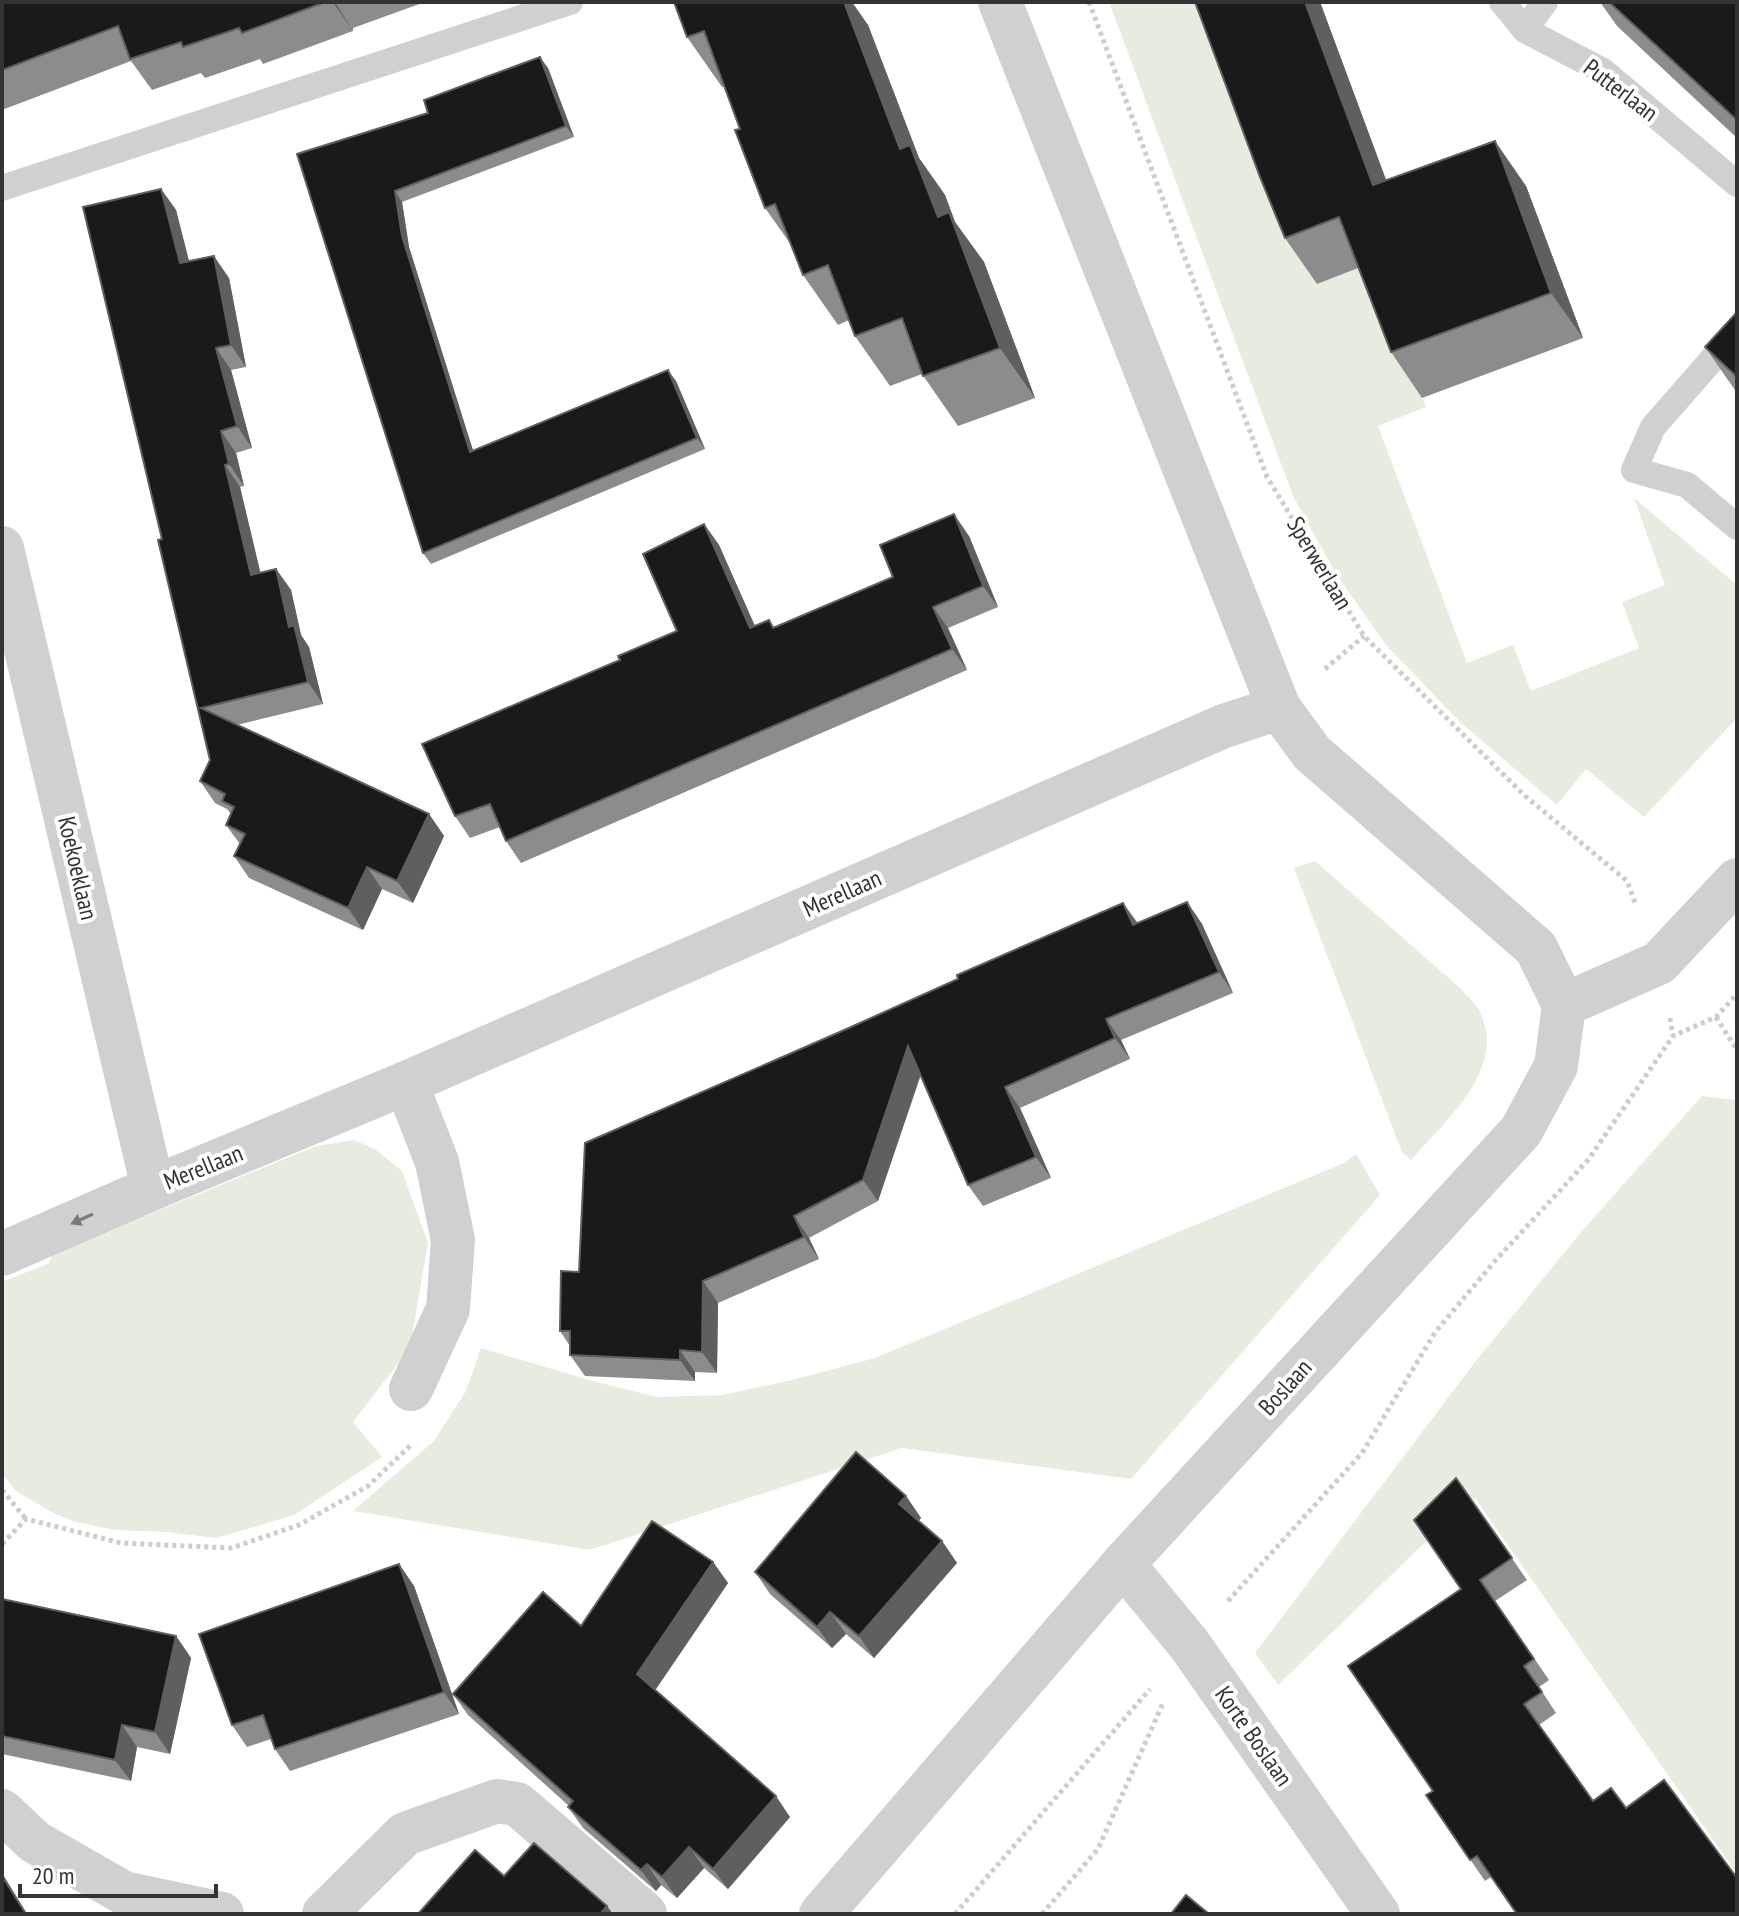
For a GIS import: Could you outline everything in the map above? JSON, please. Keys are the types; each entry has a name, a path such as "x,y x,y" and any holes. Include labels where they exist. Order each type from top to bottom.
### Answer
{"street":[{"path":"1000,2 1279,708 1312,753 1536,948 1564,1005 1659,963 1737,880"},
{"name":"Koekoeklaan","path":"2,548 153,1188"},
{"name":"Merellaan","path":"2,1254 406,1083 1224,726 1279,708"},
{"name":"Boslaan","path":"821,1914 1123,1564 1521,1131 1556,1066 1564,1005"},
{"path":"406,1083 437,1162 453,1240 448,1309 411,1389"},
{"name":"Korte Boslaan","path":"1123,1564 1189,1644 1378,1914"},
{"path":"324,1914 405,1834 497,1801 517,1804 645,1914"},
{"path":"2,1811 35,1842 124,1893 222,1914"}],"lane":[{"path":"2,188 570,2"},
{"name":"Putterlaan","path":"1502,2 1525,30 1603,71 1737,184"},
{"path":"1525,30 1545,2"},
{"path":"1737,331 1653,427 1634,470 1687,485 1737,527"}],"path":[{"name":"Sperwerlaan","path":"1089,2 1267,477 1364,636 1524,795 1627,881 1659,963 1673,1036"},
{"path":"955,1914 1189,1644 1362,1453 1436,1331 1495,1261 1588,1160 1673,1036 1716,1017 1737,994"},
{"path":"1716,1017 1737,1050"},
{"path":"2,1490 26,1519 121,1543 231,1548 299,1525 368,1486 411,1447 411,1389"},
{"path":"2,1544 26,1519"},
{"path":"1042,1914 1098,1849 1189,1644"}],"shaded area":[{"path":"1109,2 1211,2 1317,283 1389,256 1382,291 1426,407 1378,426 1467,663 1513,645 1531,691 1639,648 1622,602 1665,585 1634,498 1737,585 1737,718 1644,817 1586,769 1557,805 1459,721 1386,645 1336,574 1293,496"},
{"path":"1315,861 1460,988 1480,1012 1486,1033 1486,1054 1479,1074 1455,1112 1411,1160 1402,1152 1294,868"},
{"path":"1702,1096 1737,1100 1737,1874 1475,1498 1278,1685 1255,1653 1475,1362 1582,1231"},
{"path":"354,1140 375,1149 402,1171 428,1243 410,1348 353,1422 382,1457 294,1515 216,1538 115,1530 76,1522 55,1514 16,1491 2,1473 2,1282 49,1263 55,1246 132,1212 145,1216 316,1146"},
{"path":"1356,1154 1380,1195 1131,1479 902,1448 590,1550 353,1511 434,1441 466,1391 481,1348 657,1397 722,1395 792,1380 875,1358 1344,1163"}],"building":[{"path":"2,2 325,2 242,33 239,28 183,47 181,42 130,59 118,26 2,70"},
{"path":"674,2 844,2 900,149 910,145 938,217 949,212 1000,348 923,376 902,318 855,336 828,265 803,275 775,204 765,208 735,130 740,129 704,31 687,37"},
{"path":"1195,2 1305,2 1373,185 1495,141 1551,293 1391,352 1339,217 1285,238"},
{"path":"1609,2 1737,2 1737,120"},
{"path":"540,57 566,126 395,191 402,236 470,452 668,370 697,438 423,553 297,154 428,113 424,100"},
{"path":"161,189 180,263 214,256 231,345 216,348 237,426 221,431 229,464 225,465 251,575 276,569 289,627 294,625 308,682 201,708 429,814 397,881 367,867 348,908 234,856 245,834 226,825 234,807 222,801 225,794 200,781 210,760 158,540 162,539 83,207"},
{"path":"1737,312 1737,377 1705,347"},
{"path":"954,514 983,586 933,607 952,649 506,841 490,804 455,816 422,744 620,660 618,656 677,631 643,554 704,524 750,628 769,620 773,628 893,577 880,545"},
{"path":"1187,902 1219,972 1106,1019 1115,1038 1005,1087 1036,1157 968,1185 908,1046 863,1180 794,1216 804,1237 703,1281 702,1352 680,1350 680,1360 570,1355 570,1331 560,1331 561,1271 579,1272 585,1143 842,1031 958,979 957,975 1123,903 1133,925"},
{"path":"856,1452 906,1496 899,1504 942,1541 859,1636 830,1612 817,1627 755,1572"},
{"path":"1456,1478 1512,1558 1480,1580 1534,1659 1524,1666 1542,1692 1524,1704 1593,1801 1611,1788 1626,1808 1664,1780 1737,1878 1737,1914 1517,1914 1477,1856 1470,1860 1426,1795 1433,1791 1348,1666 1461,1589 1414,1520"},
{"path":"652,1521 713,1562 637,1674 776,1796 713,1869 689,1847 662,1877 647,1864 641,1870 568,1807 573,1801 453,1694 543,1592 581,1626"},
{"path":"399,1564 444,1692 275,1749 263,1715 232,1725 199,1634"},
{"path":"2,1599 176,1636 155,1732 122,1725 115,1760 2,1736"},
{"path":"534,1843 607,1906 600,1914 418,1914 475,1850 504,1876"},
{"path":"2,1876 26,1914 2,1914"},
{"path":"1186,1895 1209,1914 1171,1914"}]}
